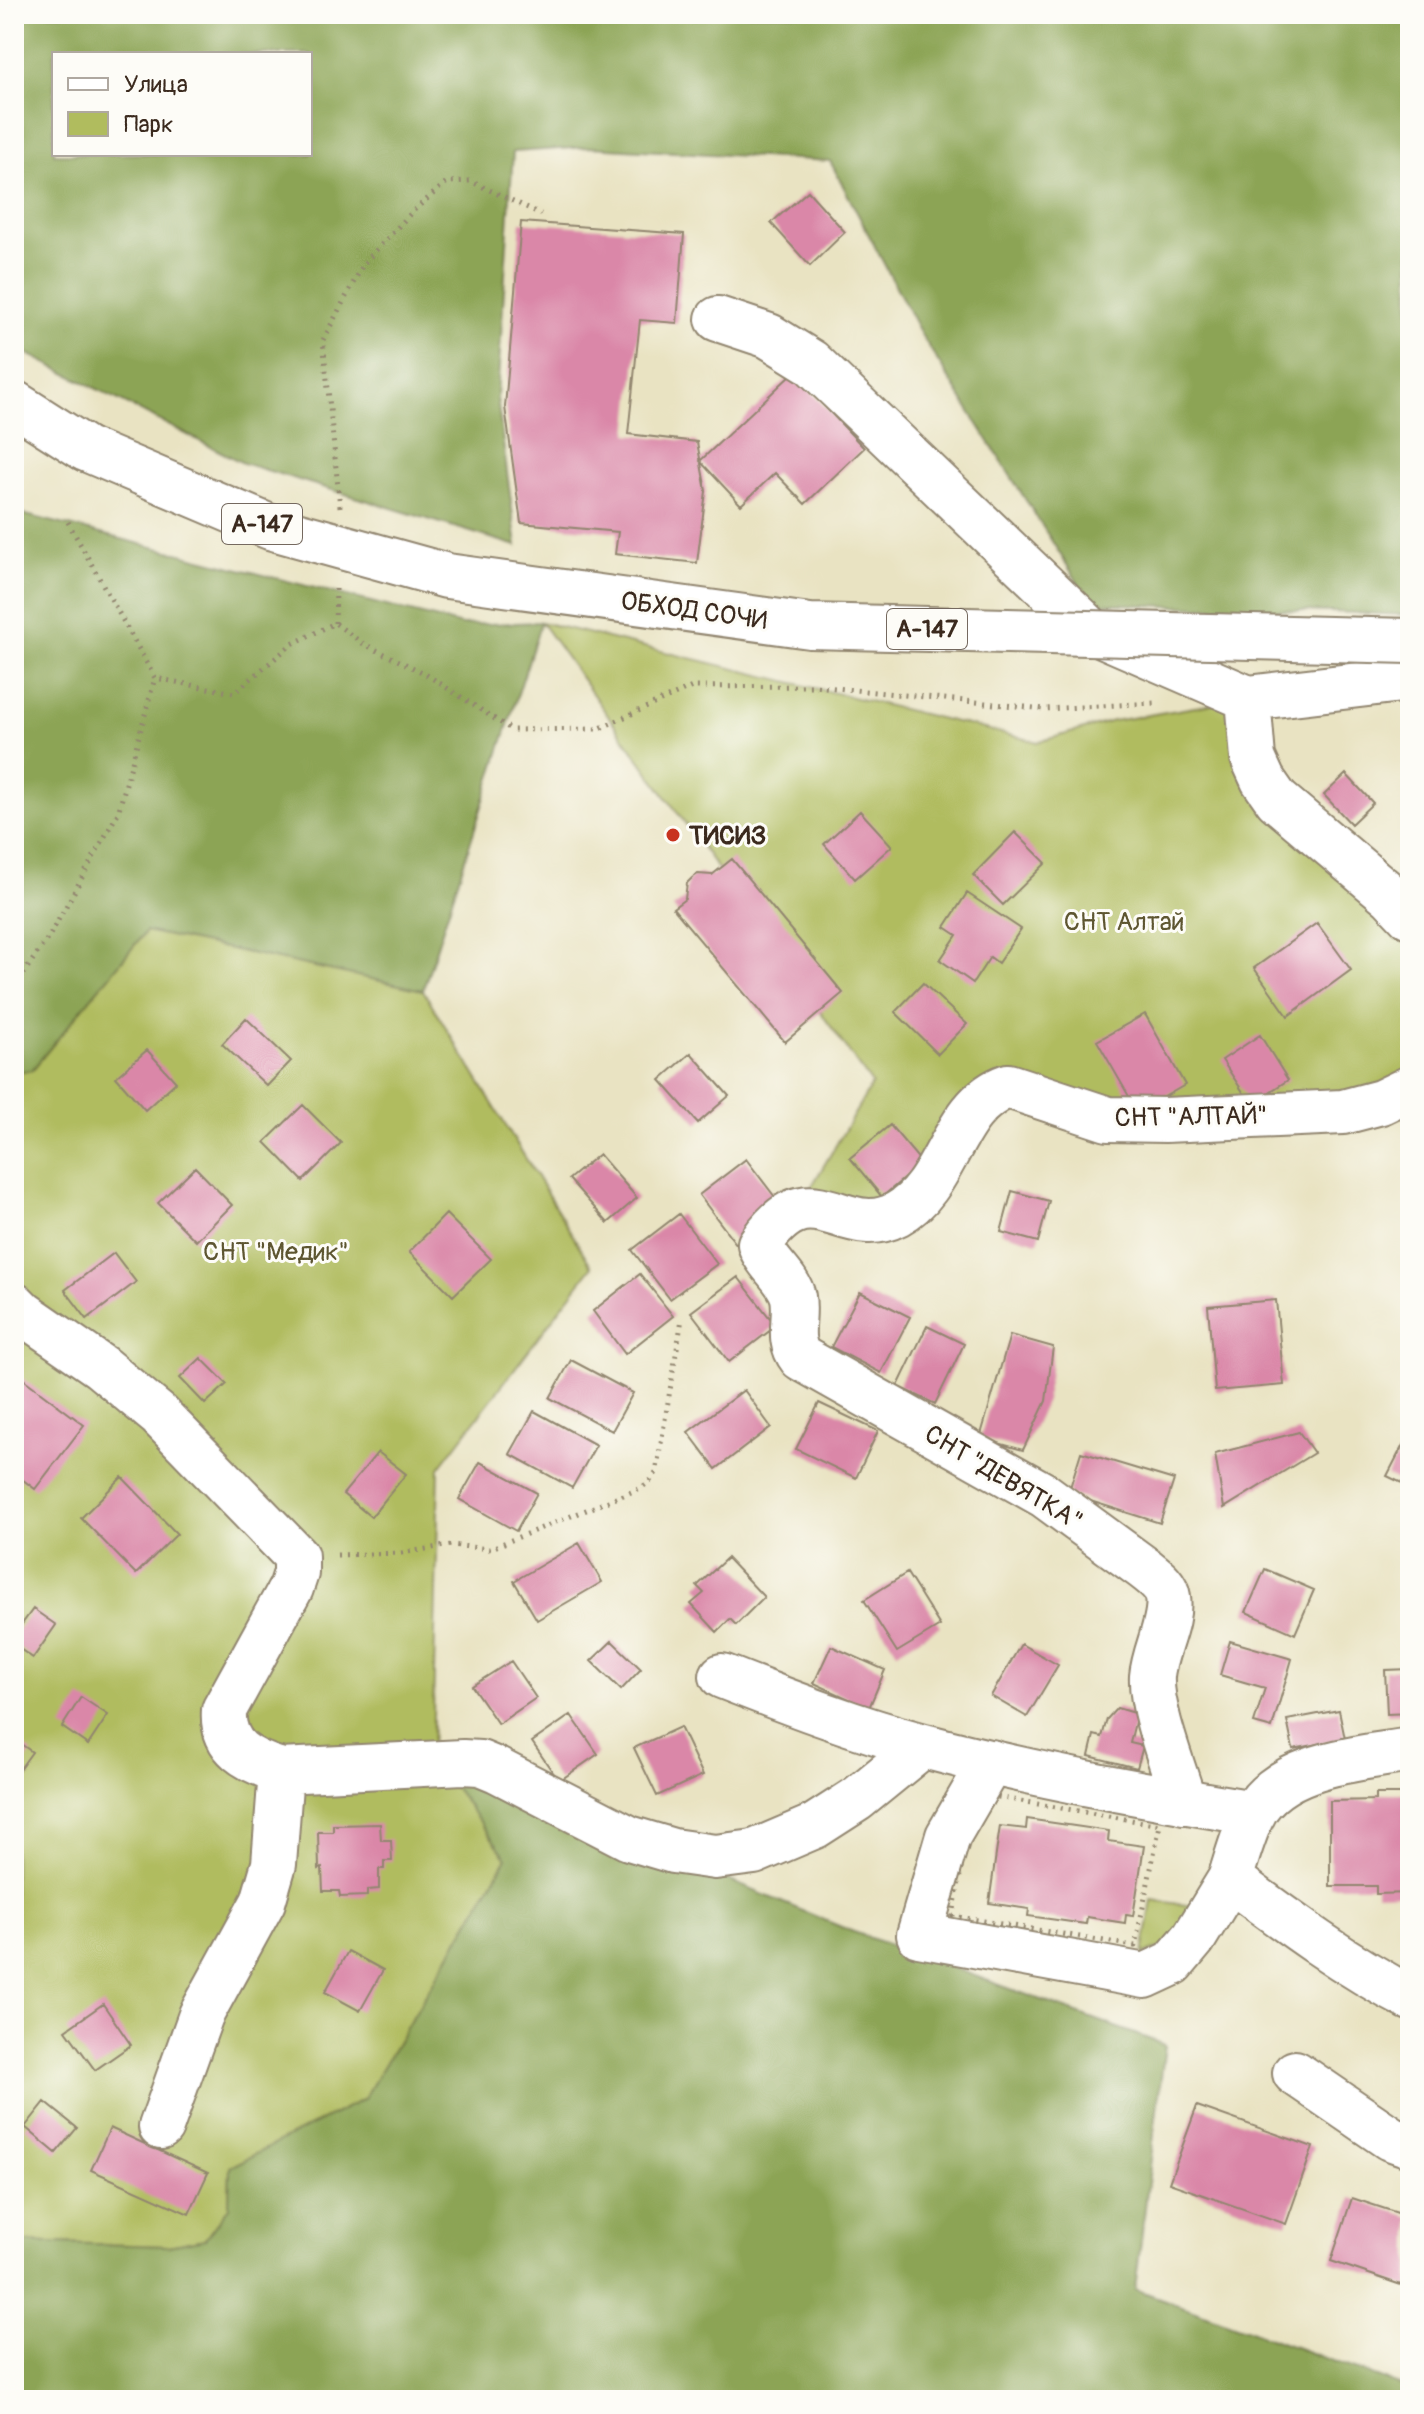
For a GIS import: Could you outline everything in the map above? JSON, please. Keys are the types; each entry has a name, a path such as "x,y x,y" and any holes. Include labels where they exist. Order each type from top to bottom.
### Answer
{"main road":[{"path":"718,319 769,336 811,362 1091,630 1248,698 1410,679"},
{"name":"ОБХОД СОЧИ","path":"14,403 86,449 270,527 447,576 810,626 1410,641"},
{"path":"1248,698 1253,758 1277,800 1392,897 1410,916"},
{"name":"СНТ \"АЛТАЙ\"","path":"799,1208 817,1209 866,1221 882,1220 897,1214 916,1201 932,1181 965,1121 996,1090 1008,1086 1108,1119 1165,1120 1343,1112 1381,1102 1410,1088"},
{"name":"СНТ \"ДЕВЯТКА\"","path":"799,1208 787,1214 760,1244 763,1255 792,1292 792,1341 801,1358 1044,1495 1159,1580 1166,1589 1169,1599 1152,1678 1156,1706 1184,1802"},
{"path":"14,1304 101,1367 159,1415 296,1556 296,1573 291,1588 224,1710 223,1726 230,1742 260,1765 281,1771 480,1763 629,1838 673,1851 715,1857 754,1852 815,1826 857,1799 922,1746"},
{"path":"722,1676 787,1702 922,1746 982,1778 1057,1778 1254,1813"},
{"path":"982,1778 948,1836 919,1935 1145,1976 1173,1963 1194,1938 1230,1879 1254,1813 1266,1796 1313,1768 1410,1750"},
{"path":"161,2127 201,2015 263,1902 274,1864 281,1771"},
{"path":"1230,1879 1328,1949 1410,1998"},
{"path":"1295,2073 1390,2138 1410,2145"}],"path":[{"path":"339,520 323,340 364,263 413,211 447,182 470,181 541,214"},
{"path":"14,987 50,935 118,813 155,678 68,522"},
{"path":"335,623 337,579"},
{"path":"155,678 234,693 292,644 335,623"},
{"path":"335,623 362,643 424,673 512,730 598,729 692,687 815,686 1045,709 1154,703"},
{"path":"296,1556 401,1553 451,1545 489,1549 641,1488 656,1473 682,1319"},
{"path":"982,1778 1160,1825 1135,1946 953,1916 982,1778"}],"green space":[{"path":"14,14 1410,14 1410,615 1091,603 922,336 830,161 590,147 513,152 497,398 517,546 243,463 14,347"},
{"path":"14,512 462,625 541,622 423,990 146,931 32,1070 14,1072"},
{"name":"СНТ Алтай","path":"541,622 1038,742 1113,721 1248,698 1253,758 1410,916 1410,1088 1165,1120 1023,1090 916,1201 799,1208 872,1084"},
{"name":"СНТ \"Медик\"","path":"146,931 423,990 592,1267 439,1468 432,1757 507,1858 364,2099 230,2167 229,2207 205,2239 168,2246 14,2242 14,1072 32,1070"},
{"path":"432,1757 851,1931 1165,2045 1135,2289 1410,2389 1410,2400 14,2400 14,2242 168,2246 205,2239 229,2207 230,2167 364,2099 507,1858"},
{"path":"1152,1900 1193,1906 1175,1942 1143,1955"}],"building":[{"path":"808,191 845,232 810,266 771,223"},
{"path":"521,222 684,234 677,323 640,320 628,434 697,442 706,491 697,563 615,554 618,532 521,523 505,407"},
{"path":"793,373 864,448 805,504 775,473 741,505 700,461"},
{"path":"1346,774 1373,803 1351,824 1324,795"},
{"path":"860,811 892,846 855,879 824,844"},
{"path":"1015,832 1046,863 1003,905 973,875"},
{"path":"732,859 843,993 785,1042 673,908 685,899 687,883 692,878 698,874 712,875"},
{"path":"967,893 1021,929 998,963 990,957 973,983 940,960 957,935 945,927"},
{"path":"1317,923 1351,970 1288,1016 1254,968"},
{"path":"923,983 967,1024 938,1054 895,1012"},
{"path":"1145,1014 1185,1085 1138,1112 1097,1041"},
{"path":"246,1018 291,1061 267,1086 222,1044"},
{"path":"1260,1035 1288,1080 1251,1104 1222,1060"},
{"path":"147,1050 176,1082 145,1110 116,1077"},
{"path":"691,1053 729,1096 698,1123 660,1080"},
{"path":"303,1105 341,1143 303,1181 265,1142"},
{"path":"890,1125 922,1163 882,1197 850,1158"},
{"path":"599,1154 637,1198 608,1223 569,1179"},
{"path":"746,1159 784,1209 737,1245 699,1195"},
{"path":"195,1167 232,1205 196,1241 158,1203"},
{"path":"1012,1191 1049,1201 1038,1242 1001,1232"},
{"path":"446,1214 491,1259 453,1296 409,1252"},
{"path":"679,1214 717,1264 670,1299 632,1250"},
{"path":"114,1253 136,1282 87,1319 65,1290"},
{"path":"640,1274 673,1316 625,1354 593,1311"},
{"path":"738,1277 776,1326 729,1362 691,1312"},
{"path":"860,1292 910,1317 881,1373 831,1347"},
{"path":"1276,1300 1284,1385 1215,1391 1208,1306"},
{"path":"927,1326 964,1344 935,1404 898,1386"},
{"path":"1010,1335 1053,1347 1046,1401 1023,1450 980,1438"},
{"path":"201,1358 227,1384 205,1404 180,1378"},
{"path":"571,1360 633,1393 612,1431 550,1398"},
{"path":"22,1378 84,1425 35,1489 14,1473 14,1388"},
{"path":"744,1390 771,1427 716,1469 688,1432"},
{"path":"819,1403 878,1431 856,1478 796,1449"},
{"path":"534,1411 596,1445 572,1488 510,1454"},
{"path":"1299,1432 1314,1453 1224,1508 1215,1454"},
{"path":"1403,1445 1410,1449 1410,1487 1387,1476"},
{"path":"378,1452 406,1474 371,1517 343,1494"},
{"path":"1081,1452 1174,1480 1160,1523 1068,1494"},
{"path":"480,1462 537,1493 516,1531 459,1499"},
{"path":"122,1477 177,1534 136,1574 81,1518"},
{"path":"579,1543 602,1582 537,1620 514,1581"},
{"path":"727,1558 764,1597 736,1625 730,1619 717,1632 691,1604 704,1593 697,1586"},
{"path":"1265,1569 1314,1590 1295,1634 1246,1612"},
{"path":"907,1573 940,1626 897,1652 864,1600"},
{"path":"33,1609 56,1625 33,1658 14,1645 14,1635"},
{"path":"612,1641 641,1669 621,1690 591,1661"},
{"path":"1230,1641 1292,1659 1272,1728 1254,1723 1265,1688 1220,1675"},
{"path":"1021,1644 1058,1665 1027,1717 991,1696"},
{"path":"831,1646 885,1670 869,1708 814,1683"},
{"path":"511,1661 536,1698 498,1724 472,1686"},
{"path":"1410,1669 1410,1713 1387,1714 1385,1670"},
{"path":"81,1697 108,1715 88,1745 62,1727"},
{"path":"1117,1708 1137,1714 1130,1743 1143,1746 1137,1768 1089,1756 1094,1735 1102,1737 1107,1719"},
{"path":"1339,1710 1345,1739 1293,1749 1287,1720"},
{"path":"571,1715 598,1754 559,1781 532,1742"},
{"path":"680,1727 703,1775 657,1796 634,1748"},
{"path":"14,1739 32,1752 14,1777"},
{"path":"1376,1794 1410,1794 1410,1893 1376,1894 1376,1886 1330,1886 1330,1801 1376,1800"},
{"path":"1027,1819 1109,1831 1108,1841 1144,1846 1133,1916 1126,1915 1125,1923 1087,1917 1086,1924 1028,1916 1029,1909 989,1903 1000,1826 1026,1829"},
{"path":"380,1824 381,1840 391,1840 392,1861 384,1861 384,1869 379,1869 379,1889 367,1890 367,1896 340,1897 339,1891 323,1891 318,1832 333,1832 333,1825"},
{"path":"348,1951 383,1970 360,2011 325,1992"},
{"path":"103,2004 131,2045 95,2070 66,2030"},
{"path":"45,2102 77,2128 56,2153 25,2127"},
{"path":"1197,2106 1313,2147 1286,2224 1169,2183"},
{"path":"110,2128 208,2173 189,2214 91,2170"},
{"path":"1352,2198 1410,2217 1410,2288 1331,2261"}],"place":[{"name":"ТИСИЗ","path":"673,835"}]}
